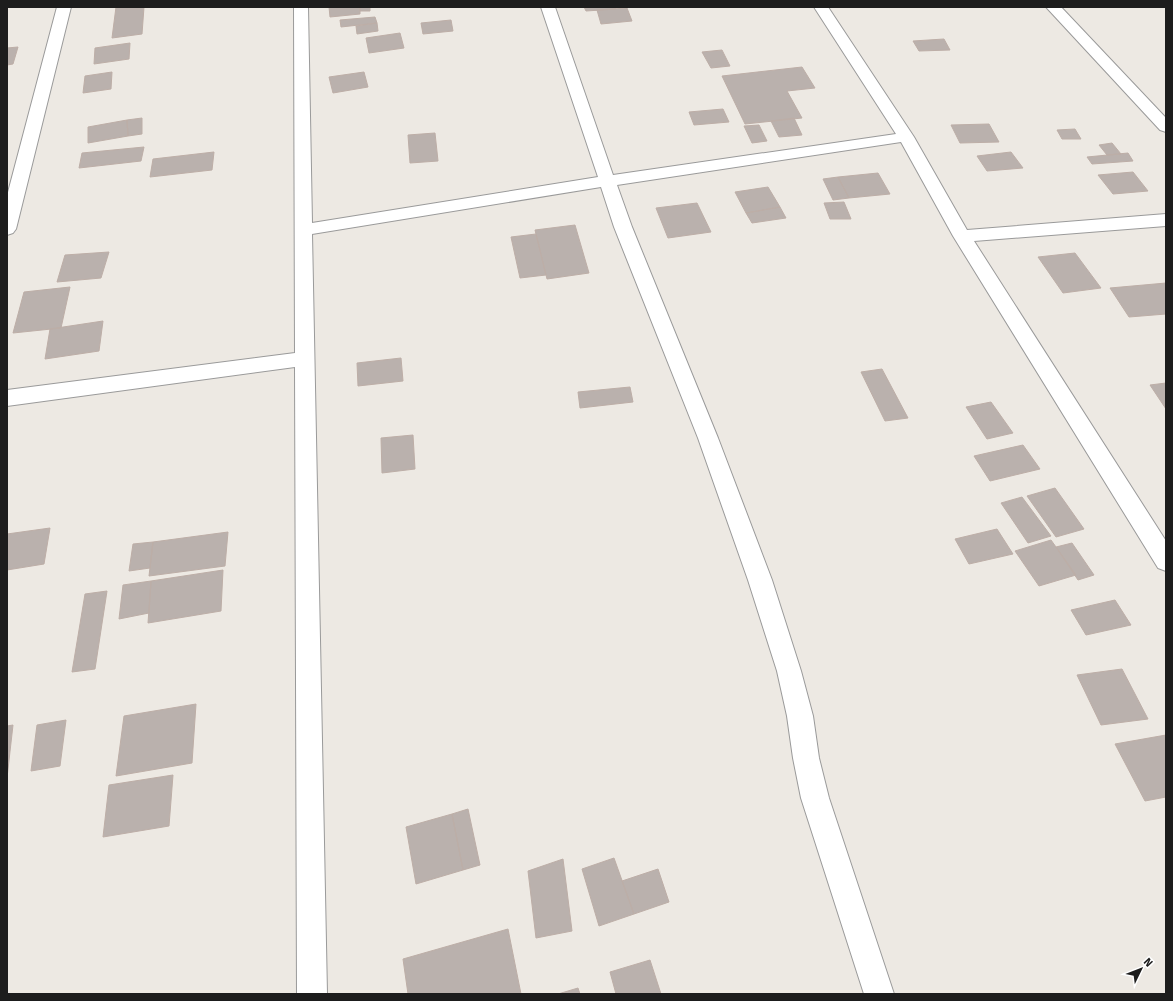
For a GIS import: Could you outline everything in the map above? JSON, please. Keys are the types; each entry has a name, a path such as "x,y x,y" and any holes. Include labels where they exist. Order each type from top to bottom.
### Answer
{"street":[{"path":"7,229 64,7"},
{"path":"301,7 312,994"},
{"path":"548,7 624,227 708,438 760,580 789,671 800,716 806,758 815,798 879,994"},
{"path":"821,7 906,137 962,236 1166,561"},
{"path":"1053,7 1166,127"},
{"path":"303,230 607,181 906,137"},
{"path":"962,236 1166,220"},
{"path":"7,398 304,359"}],"building":[{"path":"116,7 144,7 142,34 112,38"},
{"path":"329,7 360,7 360,14 330,17"},
{"path":"360,7 370,7 370,11 360,11"},
{"path":"584,7 615,7 616,9 586,11"},
{"path":"627,8 632,21 601,24 597,10"},
{"path":"375,17 377,23 341,27 340,20"},
{"path":"451,20 453,31 423,34 421,23"},
{"path":"377,23 378,31 357,34 356,26"},
{"path":"400,33 404,48 369,53 366,38"},
{"path":"944,39 950,50 919,51 913,41"},
{"path":"130,43 129,59 94,64 95,48"},
{"path":"18,47 13,64 7,65 7,48"},
{"path":"722,50 730,66 711,68 702,52"},
{"path":"802,67 815,88 787,91 802,118 745,124 722,76"},
{"path":"112,72 111,89 83,93 85,76"},
{"path":"364,72 368,87 333,93 329,77"},
{"path":"723,109 729,122 694,125 689,112"},
{"path":"142,118 142,134 128,136 127,120"},
{"path":"794,118 802,135 779,137 771,121"},
{"path":"127,120 128,136 88,143 88,127"},
{"path":"989,124 999,142 960,143 951,125"},
{"path":"759,125 767,141 752,143 744,126"},
{"path":"1075,129 1081,139 1062,139 1057,130"},
{"path":"435,133 438,161 410,163 408,135"},
{"path":"1112,143 1121,154 1107,155 1099,145"},
{"path":"144,147 141,161 79,168 82,153"},
{"path":"214,152 212,170 150,177 153,159"},
{"path":"1011,152 1023,168 987,171 977,156"},
{"path":"1128,153 1133,161 1092,164 1087,157"},
{"path":"1133,172 1148,191 1113,194 1098,175"},
{"path":"878,173 890,194 849,198 838,177"},
{"path":"838,177 849,198 833,200 823,179"},
{"path":"768,187 780,207 746,213 735,192"},
{"path":"844,202 851,219 830,219 824,203"},
{"path":"697,203 711,232 668,238 656,208"},
{"path":"780,207 786,218 752,223 746,213"},
{"path":"575,225 589,273 547,279 535,230"},
{"path":"536,234 546,275 520,278 511,237"},
{"path":"109,252 101,278 57,282 65,255"},
{"path":"1075,253 1101,288 1063,293 1038,257"},
{"path":"1166,283 1166,314 1129,317 1110,288"},
{"path":"70,287 61,328 13,333 24,292"},
{"path":"103,321 99,351 45,359 50,329"},
{"path":"401,358 403,381 358,386 357,363"},
{"path":"882,369 908,418 885,421 861,372"},
{"path":"1166,383 1166,409 1150,385"},
{"path":"630,387 633,402 580,408 578,392"},
{"path":"991,402 1013,433 987,439 966,407"},
{"path":"413,435 415,469 382,473 381,438"},
{"path":"1023,445 1040,469 990,481 974,456"},
{"path":"1055,488 1084,529 1056,537 1027,496"},
{"path":"1022,497 1051,536 1028,543 1001,503"},
{"path":"50,528 44,564 7,570 7,534"},
{"path":"997,529 1013,554 969,564 955,539"},
{"path":"228,532 225,566 149,576 153,542"},
{"path":"1051,540 1076,575 1039,586 1015,551"},
{"path":"153,542 150,568 129,571 133,544"},
{"path":"1072,543 1094,575 1078,580 1056,547"},
{"path":"223,570 221,611 148,623 151,581"},
{"path":"151,581 149,613 119,619 123,585"},
{"path":"107,591 95,669 72,672 85,594"},
{"path":"1115,600 1131,625 1086,635 1071,610"},
{"path":"1122,669 1148,719 1101,725 1077,675"},
{"path":"196,704 192,763 116,776 124,716"},
{"path":"66,720 60,766 31,771 37,725"},
{"path":"13,725 7,778 7,726"},
{"path":"1166,735 1166,797 1145,801 1115,744"},
{"path":"173,775 169,826 103,837 109,785"},
{"path":"468,809 480,865 463,870 452,814"},
{"path":"452,814 463,870 416,884 406,827"},
{"path":"614,858 634,914 599,926 582,869"},
{"path":"563,859 572,931 536,938 528,871"},
{"path":"658,869 669,902 634,914 622,881"},
{"path":"508,929 521,994 408,994 403,959"},
{"path":"650,960 661,994 616,994 610,972"},
{"path":"578,988 580,994 558,994"}]}
